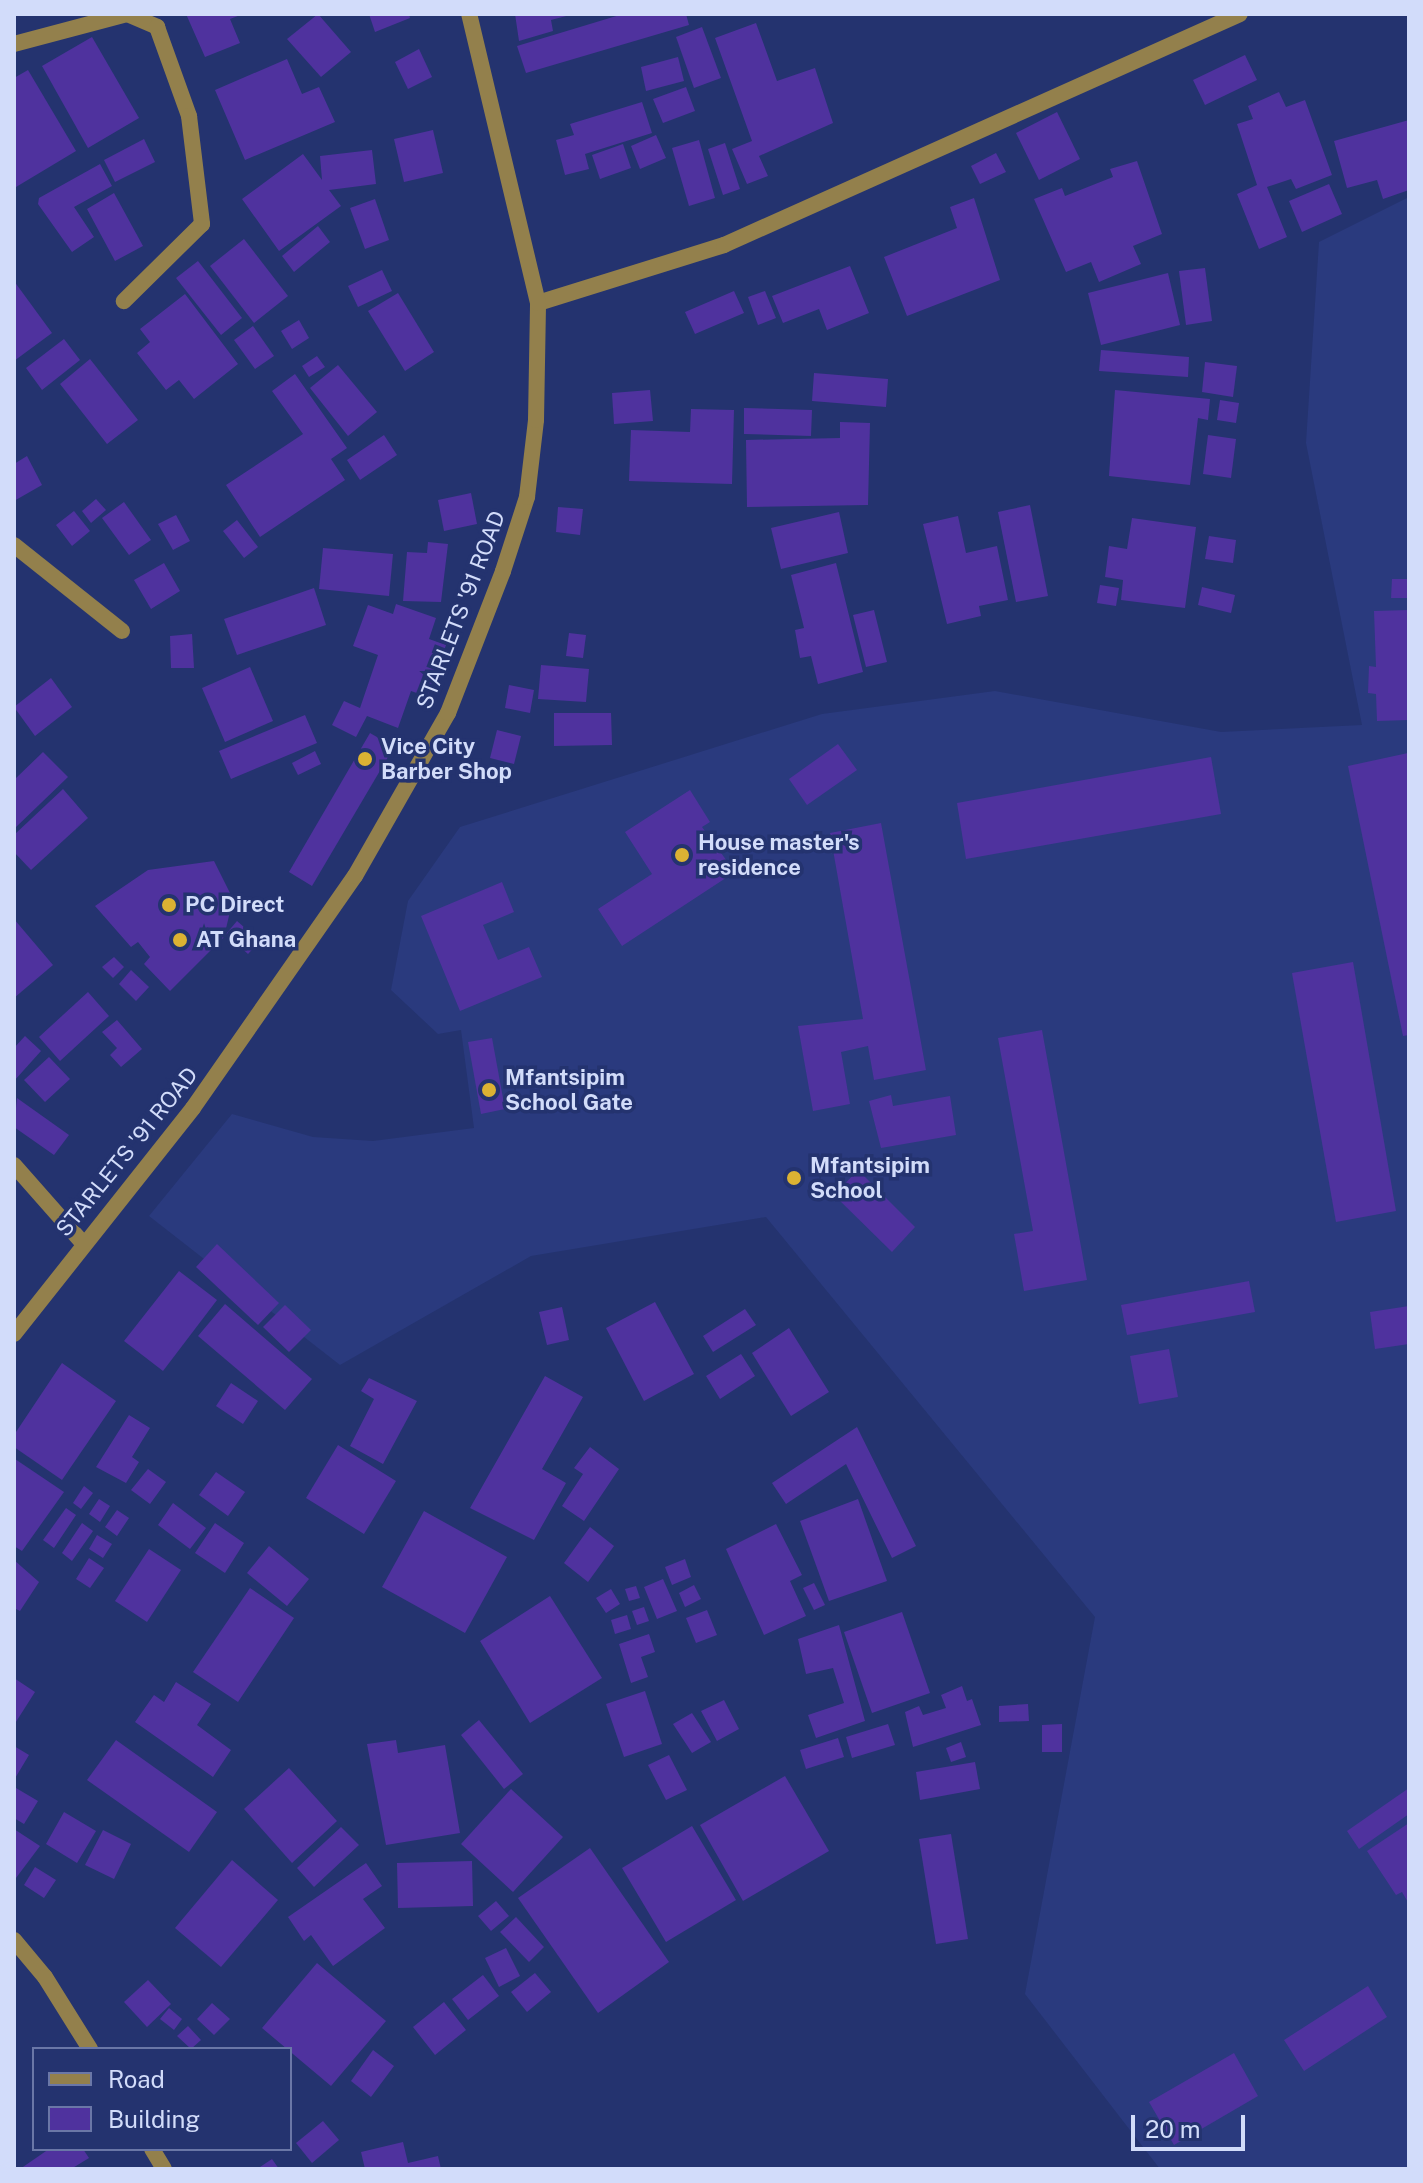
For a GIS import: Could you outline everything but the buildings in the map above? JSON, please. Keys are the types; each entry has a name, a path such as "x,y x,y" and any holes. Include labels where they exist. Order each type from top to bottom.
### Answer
{"street":[{"path":"14,44 127,14 157,27 189,116 202,224 124,301"},
{"name":"STARLETS '91 ROAD","path":"14,1334 82,1242 193,1108 355,876 448,713 527,497 536,420 538,303 469,14"},
{"path":"538,303 724,245 1240,14"},
{"path":"14,545 122,631"},
{"path":"14,1165 82,1242"},
{"path":"14,1940 45,1977 89,2047"},
{"path":"153,2151 164,2169"}],"shaded area":[{"name":"Mfantsipim School","path":"1409,197 1409,2169 1160,2169 1025,1994 1095,1617 766,1217 531,1256 340,1365 149,1216 232,1114 313,1137 373,1141 474,1128 461,1030 438,1034 391,990 408,901 460,827 822,714 995,691 1221,732 1362,725 1306,443 1319,242"}],"place":[{"name":"Vice City Barber Shop","path":"365,759"},
{"name":"House master's residence","path":"682,855"},
{"name":"PC Direct","path":"169,905"},
{"name":"AT Ghana","path":"180,940"},
{"name":"Mfantsipim School Gate","path":"489,1090"},
{"name":"Mfantsipim School","path":"794,1178"}]}
